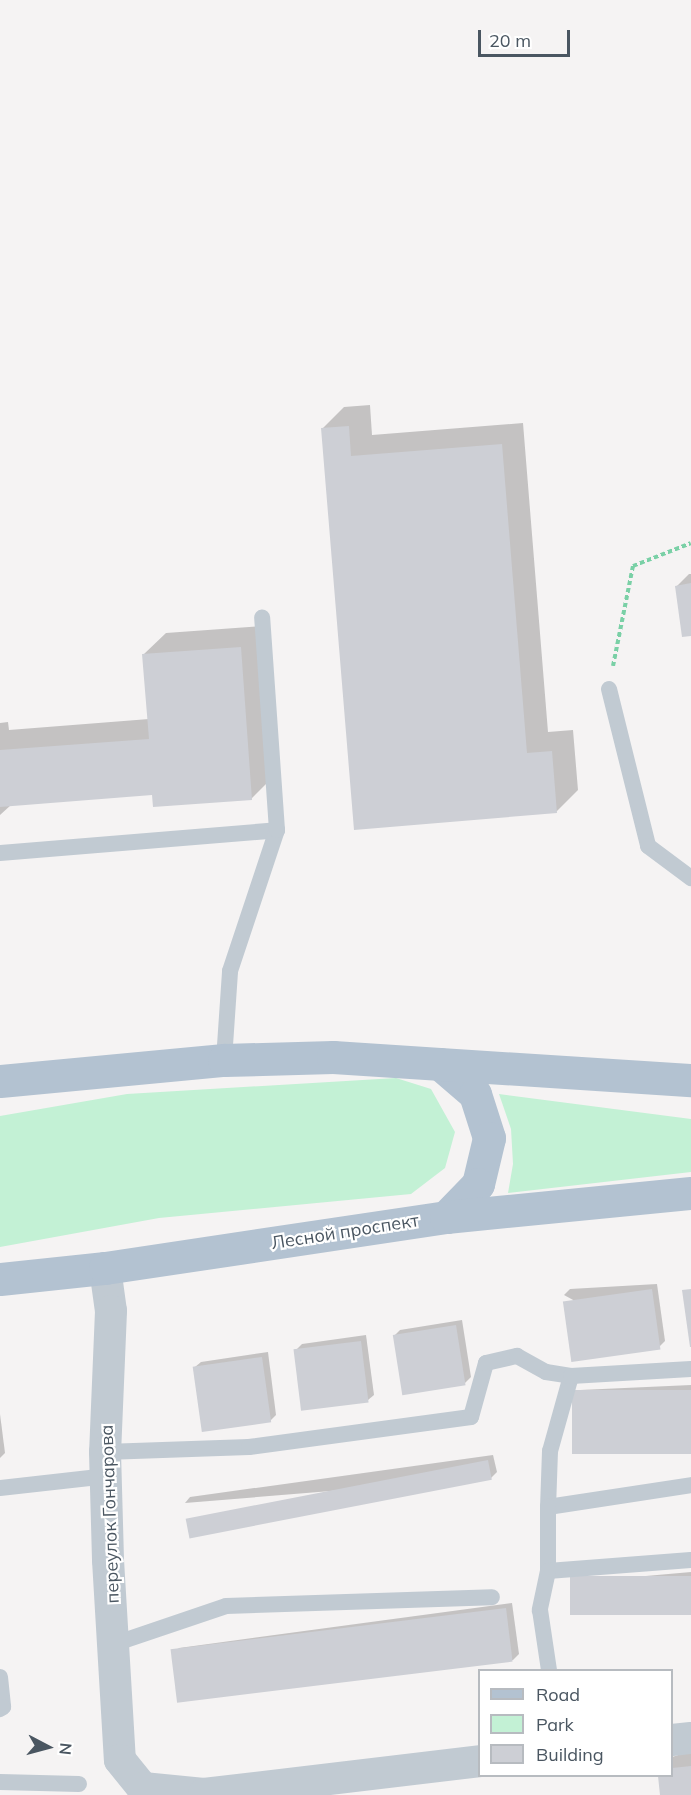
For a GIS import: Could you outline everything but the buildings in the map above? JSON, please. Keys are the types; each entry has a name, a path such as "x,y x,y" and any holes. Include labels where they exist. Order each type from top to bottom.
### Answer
{"main road":[{"path":"0,1081 224,1059 333,1057 691,1080"},
{"path":"440,1064 475,1094 489,1138 478,1184 446,1217"},
{"name":"Лесной проспект","path":"0,1279 105,1268 446,1217 691,1193"}],"street":[{"name":"переулок Гончарова","path":"105,1268 111,1311 106,1464 120,1760 143,1788 205,1795"},
{"path":"673,1740 691,1738"},
{"path":"205,1795 478,1761"}],"lane":[{"path":"224,1059 230,971 277,830 262,618"},
{"path":"609,689 648,846 691,878"},
{"path":"0,853 277,830"},
{"path":"0,1488 106,1464 471,1418 486,1363 516,1356 546,1372 571,1376 691,1369"},
{"path":"549,1669 540,1610 548,1571 550,1451 571,1376"},
{"path":"548,1507 691,1485"},
{"path":"548,1571 691,1560"},
{"path":"114,1644 226,1606 492,1597"},
{"path":"0,1677 3,1707 0,1709"},
{"path":"0,1782 79,1784"}],"path":[{"path":"609,689 633,566 691,543"}],"green space":[{"path":"396,1078 431,1089 455,1132 445,1168 411,1194 159,1218 0,1247 0,1116 127,1094"},
{"path":"499,1094 691,1119 691,1172 508,1193 513,1164 511,1129"}]}
